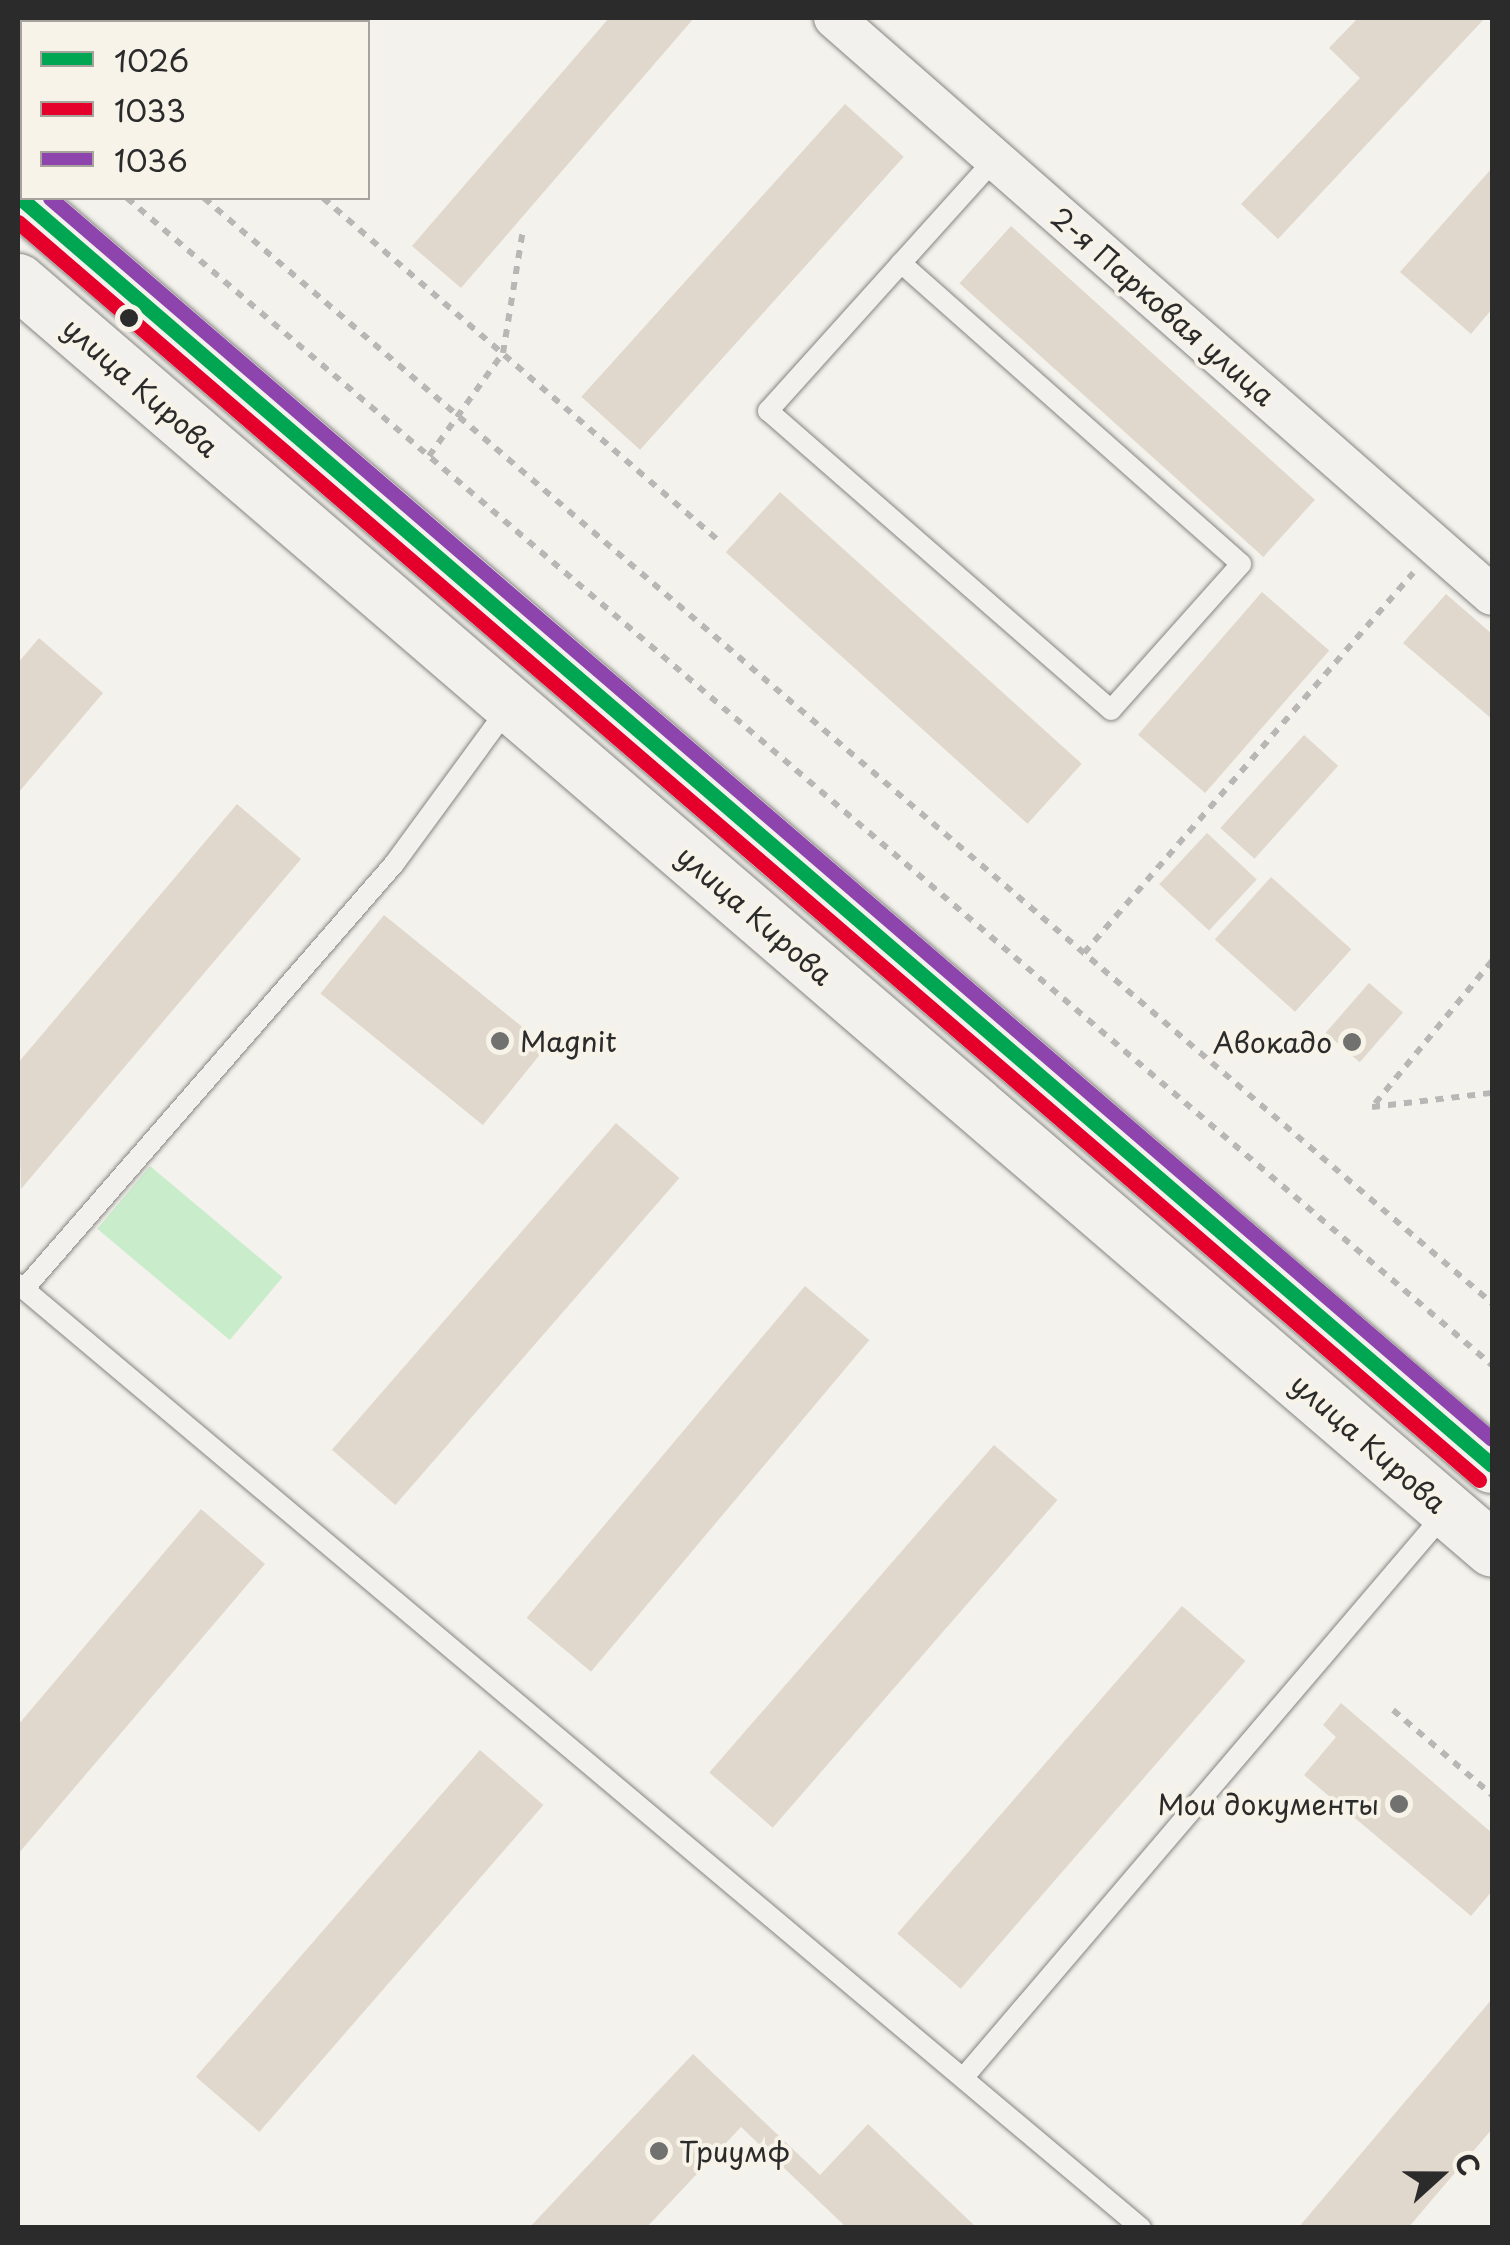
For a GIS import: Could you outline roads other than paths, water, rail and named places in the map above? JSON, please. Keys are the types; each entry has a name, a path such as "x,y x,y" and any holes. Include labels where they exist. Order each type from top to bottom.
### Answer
{"main road":[{"path":"23,200 1492,1465"},
{"name":"улица Кирова","path":"18,281 1492,1549"}],"street":[{"name":"2-я Парковая улица","path":"834,18 1492,595"}],"lane":[{"path":"901,263 1241,564 1112,710 768,410 995,158"},
{"path":"510,704 394,864 21,1286 1141,2228"},
{"path":"964,2078 1448,1510"}],"place":[{"name":"Magnit","path":"500,1041"},
{"name":"Авокадо","path":"1352,1042"},
{"name":"Мои документы","path":"1399,1804"},
{"name":"Триумф","path":"659,2151"}]}
